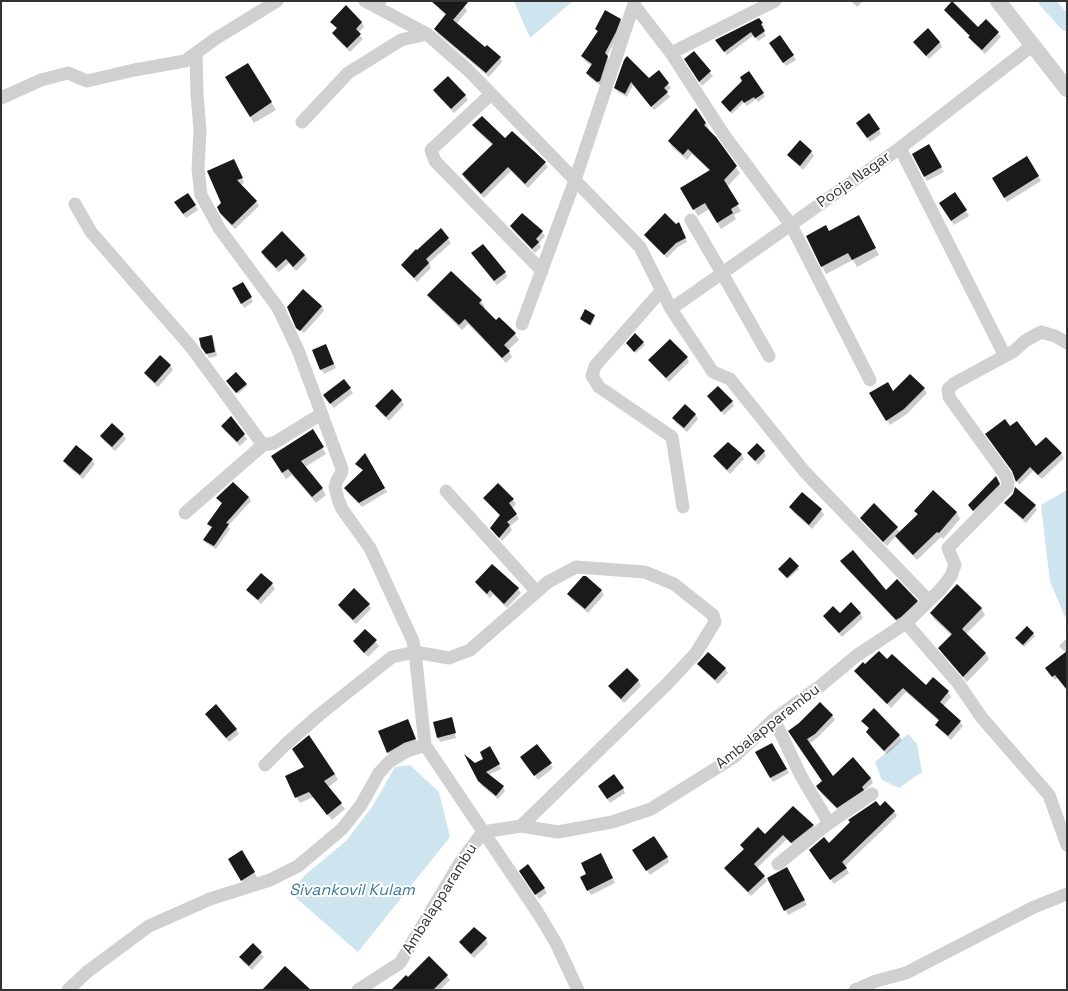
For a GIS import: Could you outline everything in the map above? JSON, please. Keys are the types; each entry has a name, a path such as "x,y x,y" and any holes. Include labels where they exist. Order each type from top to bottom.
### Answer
{"street":[{"path":"1,98 41,80 68,73 87,82 134,70 185,61 215,39 277,1"},
{"path":"365,1 427,34 468,70 640,247 671,309 713,372 730,379 804,471 929,601"},
{"path":"671,53 775,1"},
{"path":"998,1 1067,89"},
{"path":"635,3 671,53 724,135 791,225 870,380"},
{"path":"522,324 575,180 635,3"},
{"path":"302,122 348,73 401,40 427,34"},
{"name":"Pooja Nagar","path":"671,309 900,148 1033,45"},
{"path":"196,53 200,130 198,169 201,195 219,228 278,308 298,350 342,469 335,487 338,499 342,509 370,548 412,641 415,652 425,746 538,913 556,943 578,990"},
{"path":"491,94 432,150 435,161 542,270"},
{"path":"900,148 1005,356 1014,351 1025,341 1041,332 1055,336 1067,343"},
{"path":"74,204 91,232 191,347 264,445"},
{"path":"691,220 769,356"},
{"path":"662,290 595,366 592,376 599,387 672,437 683,506"},
{"name":"Ambalapparambu","path":"358,990 400,963 461,861 483,832 521,826 558,832 612,822 651,809 734,757 774,719 818,687 856,656 906,623 929,601 951,576 955,565 948,548 1007,488 1008,483 1006,476 948,397 948,390 956,383 1005,356"},
{"path":"184,513 264,445 274,443 321,414"},
{"path":"446,491 537,592"},
{"path":"265,765 319,715 392,657 415,652 449,658 470,650 548,582 576,567 645,572 674,584 713,615 715,622 696,653 667,684 521,826"},
{"path":"906,623 958,684 982,718 1049,795 1067,845"},
{"path":"774,719 801,776 829,823"},
{"path":"68,990 87,972 149,926 210,899 270,880 298,866 342,829 361,805 379,773 389,762 407,751 425,746"},
{"path":"778,864 829,823 872,794"},
{"path":"855,990 876,981 906,973 1034,907 1067,894"}],"water":[{"path":"514,1 573,1 530,38"},
{"path":"1067,490 1067,621 1050,582 1041,505"},
{"path":"908,734 917,744 922,772 899,788 882,780 875,762"},
{"name":"Sivankovil Kulam","path":"410,765 439,792 450,837 358,952 295,897 295,887 304,876 346,841 372,807 395,767"}],"building":[{"path":"431,1 469,1 453,20"},
{"path":"952,1 978,27 986,19 999,32 982,50 944,10"},
{"path":"346,5 362,22 356,29 361,34 347,48 332,33 337,28 330,22"},
{"path":"605,10 621,19 605,53 608,56 600,81 597,82 586,73 592,64 581,56 598,31 595,29"},
{"path":"446,14 485,47 487,45 501,57 486,73 434,29"},
{"path":"759,18 763,23 761,24 765,31 755,38 751,32 724,52 715,40"},
{"path":"928,28 940,42 926,56 913,42"},
{"path":"780,35 794,55 783,63 769,43"},
{"path":"694,51 711,71 699,82 684,59"},
{"path":"627,56 649,78 659,70 669,83 664,88 668,92 651,107 631,82 625,94 614,88 624,60"},
{"path":"248,63 272,102 250,117 225,77"},
{"path":"749,71 764,93 755,99 754,97 744,103 742,100 730,112 721,102 742,81 740,77"},
{"path":"448,76 466,95 451,109 433,90"},
{"path":"696,108 706,123 704,125 716,137 737,166 724,180 739,204 731,209 733,213 717,223 705,203 693,210 680,188 710,170 688,149 683,155 668,141"},
{"path":"869,113 880,129 867,138 856,123"},
{"path":"482,116 505,138 512,131 546,162 525,184 508,167 481,194 462,174 493,144 472,125"},
{"path":"800,140 812,151 800,166 787,155"},
{"path":"929,144 942,167 924,177 912,154"},
{"path":"1027,156 1039,176 1004,198 992,178"},
{"path":"234,159 243,178 237,180 257,201 232,225 220,213 217,207 221,203 207,171"},
{"path":"955,192 967,210 951,221 939,203"},
{"path":"188,193 196,205 183,214 174,202"},
{"path":"522,213 543,231 536,239 539,242 532,249 510,226"},
{"path":"665,213 676,224 679,222 686,238 676,243 664,255 644,235"},
{"path":"859,215 876,248 852,260 848,253 821,267 806,236 826,225 829,231"},
{"path":"441,228 449,238 426,259 429,263 414,278 401,265 416,249 417,250"},
{"path":"282,231 305,255 293,267 286,259 276,268 261,252"},
{"path":"483,244 506,272 494,281 471,253"},
{"path":"451,271 482,300 479,303 496,320 499,317 516,333 504,345 510,351 502,358 465,319 459,325 427,295"},
{"path":"243,282 252,297 241,304 232,288"},
{"path":"303,289 322,306 300,331 296,328 287,307"},
{"path":"585,309 595,315 590,325 580,319"},
{"path":"635,333 644,342 634,352 626,343"},
{"path":"212,335 215,352 206,354 201,347 199,338"},
{"path":"670,339 688,357 666,378 648,360"},
{"path":"326,344 334,364 320,370 312,350"},
{"path":"160,355 171,365 155,383 144,373"},
{"path":"236,372 247,384 236,393 226,381"},
{"path":"910,374 925,388 904,409 886,421 869,393 888,382 893,391"},
{"path":"344,379 351,388 330,404 323,395"},
{"path":"718,386 733,401 721,412 707,396"},
{"path":"392,389 402,400 386,417 375,406"},
{"path":"685,404 696,414 684,428 672,418"},
{"path":"231,416 245,434 237,442 221,426"},
{"path":"1005,419 1010,426 1017,421 1036,446 1046,437 1062,453 1038,475 1030,467 1016,482 1012,471 985,434"},
{"path":"112,423 124,434 112,447 100,436"},
{"path":"313,429 324,447 301,461 323,488 312,497 288,469 282,473 271,456"},
{"path":"728,442 742,454 727,470 713,456"},
{"path":"757,443 765,451 755,461 747,453"},
{"path":"76,445 93,459 80,475 63,461"},
{"path":"365,453 385,488 359,503 344,488 363,470 355,464"},
{"path":"996,476 1000,484 973,511 968,505"},
{"path":"233,482 249,497 226,523 229,524 214,546 203,540 212,527 207,524 222,503 216,498"},
{"path":"498,483 514,499 509,503 517,514 507,522 510,525 499,538 490,528 500,515 483,498"},
{"path":"1015,487 1036,505 1023,519 1004,503 1013,494"},
{"path":"933,490 957,512 939,533 937,532 913,555 895,536 918,514 914,511"},
{"path":"802,492 822,509 809,525 789,507"},
{"path":"874,503 898,527 883,542 860,518"},
{"path":"853,550 886,590 897,579 918,601 896,620 840,561"},
{"path":"790,557 799,566 787,578 778,569"},
{"path":"492,564 519,588 504,604 490,590 487,594 475,582"},
{"path":"261,573 273,583 258,600 246,590"},
{"path":"583,576 586,576 602,590 585,609 567,594"},
{"path":"957,584 982,608 962,629 986,653 963,677 938,648 952,634 930,613"},
{"path":"354,588 370,604 353,620 338,605"},
{"path":"851,602 861,613 839,633 823,616 833,606 840,613"},
{"path":"1027,626 1034,633 1023,645 1015,638"},
{"path":"365,629 377,640 364,653 353,641"},
{"path":"879,651 887,659 892,654 926,685 933,677 949,691 940,702 961,721 948,736 935,725 939,720 903,688 887,704 854,671 863,662 865,664"},
{"path":"1067,651 1067,690 1055,675 1052,677 1045,668"},
{"path":"708,652 726,668 715,680 697,664"},
{"path":"627,668 639,680 621,699 608,686"},
{"path":"820,702 833,715 815,734 807,739 833,776 853,757 871,778 862,787 864,790 837,808 816,786 822,781 788,731 799,723"},
{"path":"216,704 237,729 226,738 205,714"},
{"path":"874,708 900,735 884,751 866,732 869,728 861,721"},
{"path":"452,717 456,733 437,738 433,722"},
{"path":"408,719 416,739 404,743 387,753 378,731"},
{"path":"309,735 335,774 324,781 342,803 327,815 309,792 295,798 285,776 304,767 292,749"},
{"path":"772,743 787,769 770,778 755,752"},
{"path":"537,744 552,763 534,776 520,757"},
{"path":"490,746 500,764 486,772 504,786 496,796 478,781 464,754 475,763 483,759 480,752"},
{"path":"614,774 624,788 607,799 598,786"},
{"path":"876,801 880,806 885,801 895,811 842,862 847,868 830,880 809,850 824,837 829,843 850,822 848,820"},
{"path":"793,806 814,825 791,843 783,835 754,864 765,876 748,892 724,868 744,849 740,845 758,827 765,834"},
{"path":"654,836 668,857 646,871 632,850"},
{"path":"242,850 255,872 241,881 228,859"},
{"path":"601,853 613,878 587,891 580,877 586,874 581,863"},
{"path":"528,864 545,888 535,895 519,871"},
{"path":"787,867 805,900 784,911 767,878"},
{"path":"474,927 487,938 471,954 459,942"},
{"path":"253,943 262,952 249,966 239,957"},
{"path":"429,956 448,975 433,990 391,990 406,975 408,977"},
{"path":"285,966 311,990 262,990"}],"waterway":[{"path":"1046,1 1067,24"}]}
